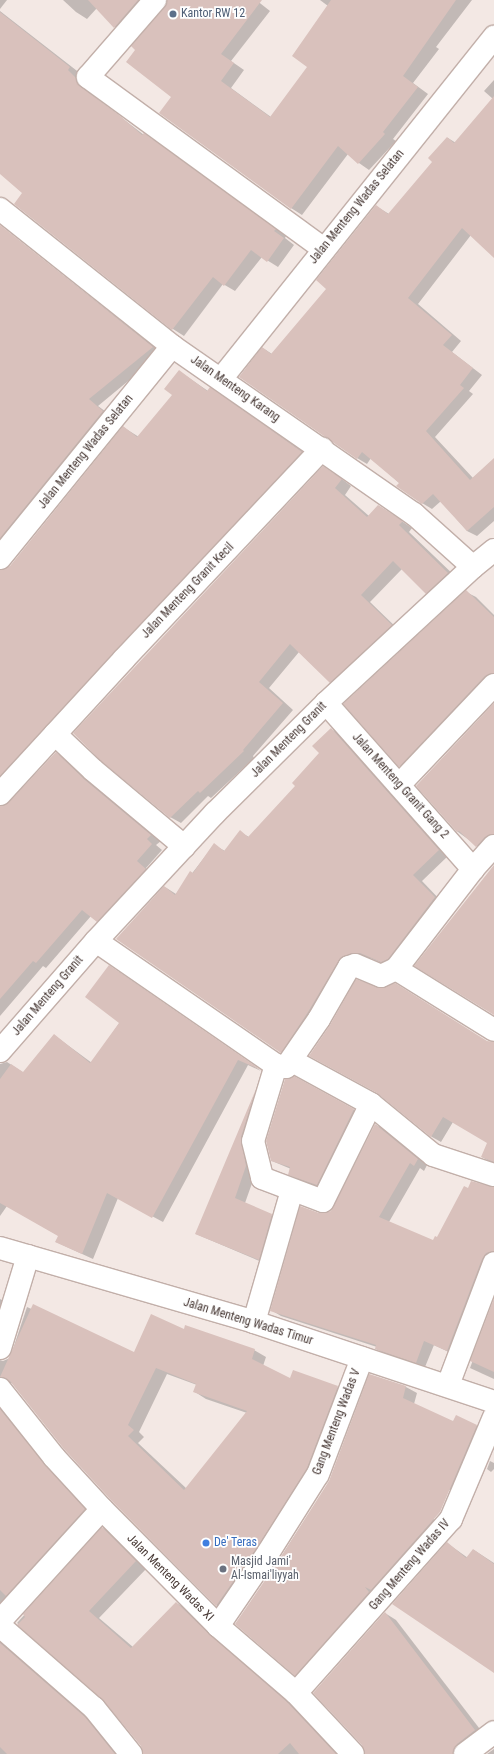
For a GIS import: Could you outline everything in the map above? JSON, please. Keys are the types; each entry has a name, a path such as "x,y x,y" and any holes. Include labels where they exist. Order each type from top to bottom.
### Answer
{"street":[{"path":"155,0 88,77 324,249"},
{"name":"Jalan Menteng Wadas Selatan","path":"221,379 494,37"},
{"name":"Jalan Menteng Karang","path":"0,209 172,346 414,514 473,566"},
{"name":"Jalan Menteng Wadas Selatan","path":"0,558 172,346"},
{"name":"Jalan Menteng Granit Kecil","path":"0,794 322,449"},
{"name":"Jalan Menteng Granit","path":"0,1051 96,941 184,846 326,703 473,566 494,550"},
{"path":"399,785 494,685"},
{"name":"Jalan Menteng Granit Gang 2","path":"326,703 473,869"},
{"path":"55,734 93,770 184,846"},
{"path":"371,1104 323,1202 262,1178 253,1141 284,1063 319,1019 349,967 355,965 381,976 396,969 473,869 494,846"},
{"path":"96,941 284,1063 371,1104 433,1155 494,1175"},
{"path":"396,969 494,1030"},
{"path":"254,1322 292,1190"},
{"name":"Jalan Menteng Wadas Timur","path":"0,1248 254,1322 448,1385 494,1402"},
{"path":"0,1348 28,1256"},
{"path":"448,1385 494,1263"},
{"name":"Gang Menteng Wadas V","path":"218,1626 268,1553 318,1474 362,1358"},
{"name":"Jalan Menteng Wadas XI","path":"0,1389 54,1457 102,1508 218,1626 296,1693 353,1754"},
{"name":"Gang Menteng Wadas IV","path":"296,1693 451,1519 494,1417"},
{"path":"0,1621 102,1508"},
{"path":"0,1626 94,1708 131,1754"},
{"path":"465,1754 494,1732"}],"building":[{"path":"88,0 138,0 114,28"},
{"path":"167,0 262,0 221,54 234,63 221,81 270,117 307,67 292,56 331,0 456,0 403,76 418,87 383,132 385,134 358,164 338,146 291,209 159,113 171,97 126,62 135,50 131,46 164,8"},
{"path":"0,12 70,67 68,70 76,78 81,87 119,115 142,135 144,133 276,229 274,231 284,238 267,262 251,250 224,286 213,277 172,330 14,204 22,193 0,174"},
{"path":"494,96 494,258 462,228 408,298 452,335 443,345 473,368 460,385 464,388 426,431 470,480 494,458 494,507 467,531 433,494 422,504 396,486 399,483 362,452 357,459 239,377 262,347 271,354 326,289 316,280 376,205 388,214 432,162 428,158 447,137 454,143"},
{"path":"0,225 153,347 89,399 103,411 0,538"},
{"path":"179,370 207,391 210,387 302,452 0,776 0,570 10,566 123,426 137,437 172,395 164,389"},
{"path":"323,466 342,479 335,488 367,517 378,505 403,521 399,525 448,573 426,594 393,561 361,595 392,625 330,683 290,644 259,682 283,703 243,750 244,751 200,793 198,791 170,818 101,761 73,733"},
{"path":"466,590 494,617 494,673 485,676 399,767 343,704"},
{"path":"494,703 494,834 485,837 476,847 459,831 457,832 416,786"},
{"path":"331,728 439,850 413,875 435,897 388,959 381,962 360,953 352,953 339,960 308,1012 281,1053 116,939 164,886 175,895 190,871 193,873 214,843 224,851 240,830 248,837 295,786 292,783 319,753 312,746"},
{"path":"56,752 85,780 151,835 147,839 152,844 137,861 146,869 97,922 82,910 36,963 33,961 0,999 0,806 9,802"},
{"path":"494,865 494,1015 414,966"},
{"path":"109,965 261,1070 238,1060 152,1218 107,1193 82,1254 55,1242 58,1236 0,1203 0,1079 11,1064 23,1072 54,1034 90,1063 119,1023 85,997"},
{"path":"356,979 381,988 395,983 487,1041 494,1042 494,1162 481,1157 487,1143 443,1117 431,1137 377,1093 309,1056 330,1025"},
{"path":"294,1076 354,1109 317,1185 288,1175 290,1167 271,1161 266,1141 285,1079"},
{"path":"256,1089 241,1137 246,1166 235,1198 272,1214 259,1260 195,1234"},
{"path":"375,1124 418,1159 414,1166 410,1163 379,1217 433,1240 435,1236 437,1237 464,1186 468,1188 471,1181 494,1187 494,1251 486,1253 482,1259 447,1351 424,1341 416,1363 375,1349 376,1345 270,1311 300,1206 319,1213 331,1211"},
{"path":"494,1298 494,1372 470,1361"},
{"path":"33,1304 134,1352 151,1314 184,1329 185,1325 255,1349 252,1359 290,1378 293,1370 338,1386 307,1468 258,1546 216,1606 111,1500 64,1449 10,1381 0,1377","holes":["156,1368 196,1384 193,1392 247,1411 184,1490 128,1436 134,1430 128,1425"]},
{"path":"369,1374 406,1386 403,1398 453,1421 456,1415 477,1425 440,1512 371,1590 365,1587 369,1592 295,1676 235,1624 279,1560 329,1481"},
{"path":"0,1409 45,1465 85,1509 6,1596 0,1590"},
{"path":"102,1527 136,1561 89,1611 131,1648 176,1602 210,1635 287,1702 336,1754 299,1754 290,1743 278,1754 143,1754 141,1746 102,1699 17,1625 25,1617 23,1614"},
{"path":"447,1542 466,1558 473,1549 494,1564 494,1673 392,1604"},
{"path":"385,1612 475,1730 457,1744 453,1754 365,1754 362,1745 313,1693"},
{"path":"0,1643 85,1717 115,1754 7,1754 0,1747"}],"place":[{"name":"Kantor RW 12","path":"173,14"},
{"name":"De' Teras","path":"206,1543"},
{"name":"Masjid Jami' Al-Ismai'liyyah","path":"223,1569"}]}
